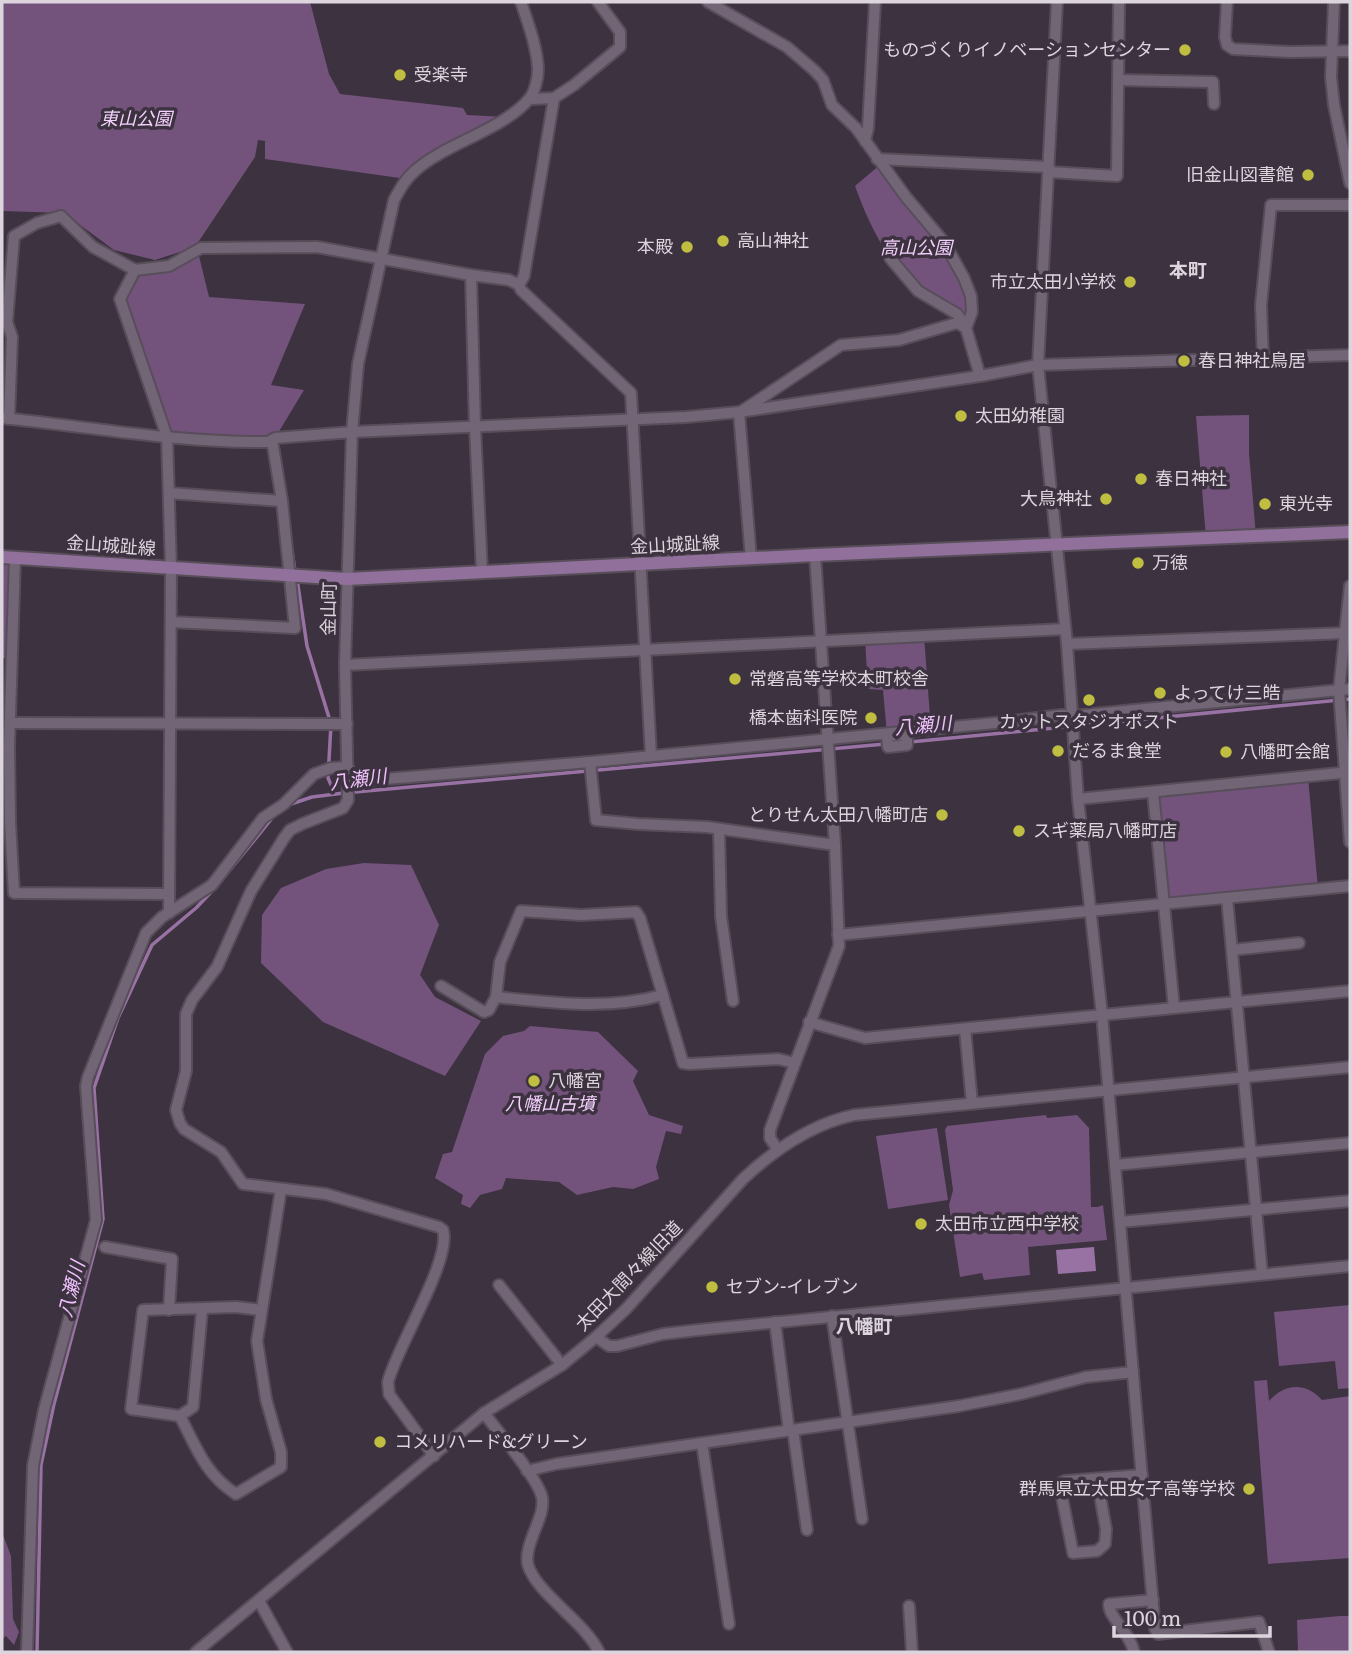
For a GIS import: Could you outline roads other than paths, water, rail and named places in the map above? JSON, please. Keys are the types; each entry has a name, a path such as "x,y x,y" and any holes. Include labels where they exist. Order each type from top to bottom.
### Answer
{"main road":[{"name":"金山城趾線","path":"8,557 347,579 814,555 1350,532"}],"street":[{"path":"521,2 530,28 538,70 536,86 530,99 554,98 575,85 620,47 620,32 598,2"},
{"path":"708,2 787,47 815,71 822,80 832,106 856,128 877,159 944,242 971,296 972,312 966,328"},
{"path":"865,141 868,128 874,2"},
{"path":"1057,2 1038,365 1067,644 1078,799 1102,1015 1155,1629 1158,1633 1259,1622 1269,1652"},
{"path":"877,159 1049,169 1117,176 1119,2"},
{"path":"1227,2 1225,37 1227,45 1233,49 1350,51"},
{"path":"1334,2 1331,77 1334,106 1350,183"},
{"path":"1118,80 1213,82 1214,104"},
{"path":"519,285 524,276 554,98"},
{"name":"金山町","path":"348,789 345,665 352,432 358,365 394,201 407,179 423,165 506,117 530,99"},
{"path":"1263,359 1261,305 1271,205 1350,205"},
{"path":"651,757 647,651 632,419 631,393 521,290 519,285 509,280 317,247 201,248 169,266 135,270 93,247 61,216 37,223 14,236 7,322 12,337 6,419 167,437 225,442 272,440 352,432 632,419 740,412 1038,365 1350,355"},
{"path":"890,257 918,291 957,314 966,328 980,376"},
{"path":"135,270 120,299 167,437 171,567 169,913"},
{"path":"471,275 482,572"},
{"path":"740,412 841,345 899,340 957,323 966,328"},
{"path":"740,412 751,559"},
{"path":"171,622 295,628 282,501 272,440"},
{"path":"169,494 282,501"},
{"path":"778,1150 770,1138 770,1130 839,946 830,757 814,555"},
{"path":"8,557 10,822 7,866 14,893 169,894"},
{"path":"1350,586 1345,633 1345,689 1339,709 1347,773 1350,842"},
{"path":"345,665 1065,629"},
{"path":"1067,644 1345,633"},
{"path":"434,1456 389,1394 387,1382 436,1272 444,1241 443,1230 405,1216 326,1194 243,1184 221,1152 184,1129 176,1110 186,1070 186,1014 192,1000 217,967 251,891 290,830 343,808 348,789 591,769 651,757 1345,689"},
{"path":"10,723 347,723"},
{"path":"27,1652 33,1466 44,1410 96,1220 86,1086 146,933 155,922 212,885 263,818 284,804 314,774 348,767"},
{"path":"591,769 596,820 707,827 835,845"},
{"path":"1078,799 1347,773"},
{"path":"1153,792 1174,1009"},
{"path":"719,830 721,916 733,1001"},
{"path":"838,935 1350,886"},
{"path":"1227,898 1262,1273"},
{"path":"441,986 484,1012 489,1010 496,997 500,962 521,911 581,915 636,912 683,1063 778,1059 795,1063"},
{"path":"1232,950 1299,943"},
{"path":"810,1022 866,1038 1350,991"},
{"path":"496,997 596,1004 633,1003 663,995"},
{"path":"965,1029 972,1103"},
{"name":"太田大間々線旧道","path":"196,1652 484,1413 562,1364 596,1337 661,1272 733,1189 778,1150 817,1126 842,1118 972,1103 1350,1067"},
{"path":"1115,1165 1350,1143"},
{"path":"180,1416 201,1457 218,1482 236,1494 281,1467 281,1452 266,1399 257,1341 281,1189"},
{"path":"1120,1222 1350,1201"},
{"path":"105,1247 172,1259 169,1310"},
{"path":"596,1337 609,1346 617,1346 663,1334 1350,1266"},
{"path":"499,1285 562,1364"},
{"path":"202,1310 193,1407 180,1416 131,1409 143,1310 236,1307 261,1310"},
{"path":"832,1316 862,1519"},
{"path":"775,1322 807,1530"},
{"path":"527,1471 556,1464 959,1406 1021,1394 1086,1377 1133,1371"},
{"path":"484,1413 527,1471 543,1500 527,1563 544,1589 591,1637 599,1652"},
{"path":"702,1443 730,1624"},
{"path":"1097,1479 1106,1529 1105,1544 1097,1551 1073,1553 1060,1487 1065,1481 1142,1475"},
{"path":"1134,1652 1131,1639 1110,1612 1108,1605 1153,1600"},
{"path":"259,1601 287,1652"},
{"path":"909,1605 912,1652"}],"waterway":[{"path":"292,551 295,571"},
{"path":"297,579 307,646 331,724 328,778 335,794"},
{"name":"八瀬川","path":"910,742 1350,699"},
{"name":"八瀬川","path":"288,805 312,797 344,793 885,744"},
{"name":"八瀬川","path":"221,881 273,817"},
{"name":"八瀬川","path":"37,1652 41,1465 54,1404 103,1219 94,1088 118,1018 152,945 213,890"}],"place":[{"name":"ものづくりイノベーションセンター","path":"1185,50"},
{"name":"受楽寺","path":"400,75"},
{"name":"旧金山図書館","path":"1308,175"},
{"name":"高山神社","path":"723,241"},
{"name":"本殿","path":"687,247"},
{"name":"市立太田小学校","path":"1130,282"},
{"name":"春日神社鳥居","path":"1184,361"},
{"name":"太田幼稚園","path":"961,416"},
{"name":"春日神社","path":"1141,479"},
{"name":"大鳥神社","path":"1106,499"},
{"name":"東光寺","path":"1265,504"},
{"name":"万徳","path":"1138,563"},
{"name":"常磐高等学校本町校舎","path":"735,679"},
{"name":"よってけ三皓","path":"1160,693"},
{"name":"カットスタジオポスト","path":"1089,700"},
{"name":"橋本歯科医院","path":"871,718"},
{"name":"だるま食堂","path":"1058,751"},
{"name":"八幡町会館","path":"1226,752"},
{"name":"とりせん太田八幡町店","path":"942,815"},
{"name":"スギ薬局八幡町店","path":"1019,831"},
{"name":"八幡宮","path":"534,1081"},
{"name":"太田市立西中学校","path":"921,1224"},
{"name":"セブン-イレブン","path":"712,1287"},
{"name":"コメリハード&グリーン","path":"380,1442"},
{"name":"群馬県立太田女子高等学校","path":"1249,1489"}],"district":[{"name":"本町","path":"1188,270"},
{"name":"八幡町","path":"864,1326"}],"park label":[{"name":"東山公園","path":"136,119"},
{"name":"高山公園","path":"916,248"},
{"name":"八幡山古墳","path":"550,1104"}]}
